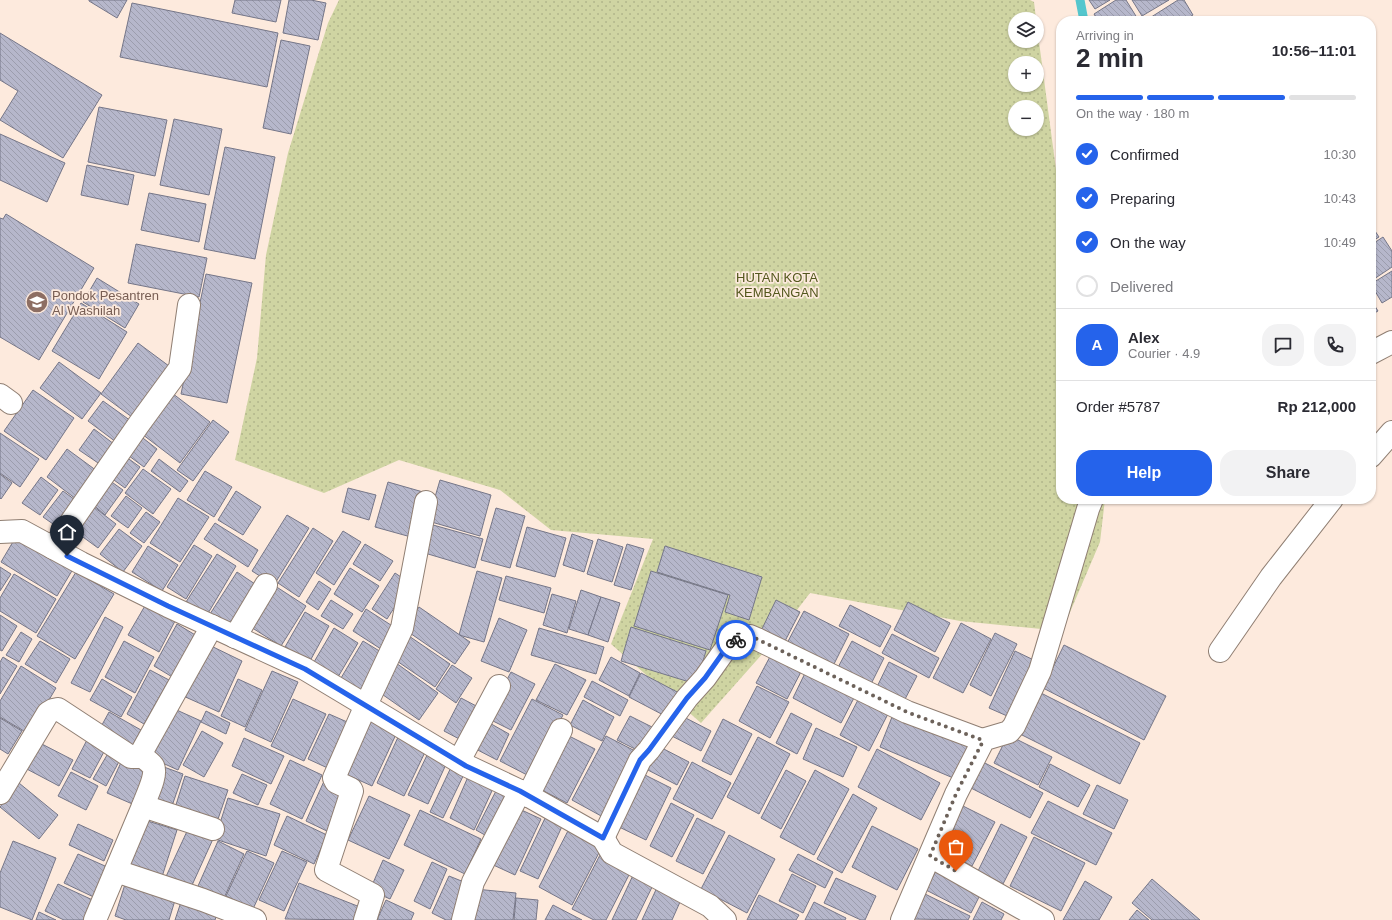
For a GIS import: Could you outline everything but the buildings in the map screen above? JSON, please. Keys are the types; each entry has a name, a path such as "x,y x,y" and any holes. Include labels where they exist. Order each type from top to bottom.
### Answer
{"street":[{"path":"53,548 139,424 180,368 189,305"},
{"path":"1376,350 1392,342"},
{"path":"1376,450 1392,432"},
{"path":"365,920 373,895 326,870 352,791 351,789 336,782 334,778 402,628 426,502"},
{"path":"603,838 640,760 687,698 705,678 727,647 737,639 750,636 907,712 982,740 1009,732 1014,726 1040,670 1090,504"},
{"path":"1220,651 1275,572 1328,504"},
{"path":"0,532 22,531 81,563 305,669 459,762 524,794 603,838 612,853 710,906 725,920"},
{"path":"235,637 266,585"},
{"path":"0,793 48,713 53,710 58,709 131,757 138,757 212,626"},
{"path":"459,762 500,686"},
{"path":"463,920 474,882 562,730"},
{"path":"902,920 956,794 982,743 982,740"},
{"path":"95,920 154,778 153,766 140,755"},
{"path":"143,806 213,829"},
{"path":"930,856 1043,920"},
{"path":"116,871 203,900 255,920"}],"green space":[{"name":"HUTAN KOTA KEMBANGAN","path":"339,0 1030,0 1034,2 1035,12 1008,12 1008,48 1040,48 1041,56 1008,56 1008,92 1044,92 1044,80 1056,170 1056,504 1104,504 1100,542 1062,631 960,621 810,593 771,644 701,723 611,644 653,539 551,530 500,490 399,460 324,493 235,460 257,358 266,255 288,153 328,23"}],"waterway":[{"path":"1080,0 1083,16"}],"way so far":[{"path":"736,640 750,636 907,712 982,740 983,742 956,794 930,856 956,871"}],"place":[{"name":"Pondok Pesantren Al Washilah","path":"37,302"}],"route":[{"path":"67,556 168,606 305,669 466,766 520,791 603,838 640,760 687,698 705,678 727,647 736,640"}]}
